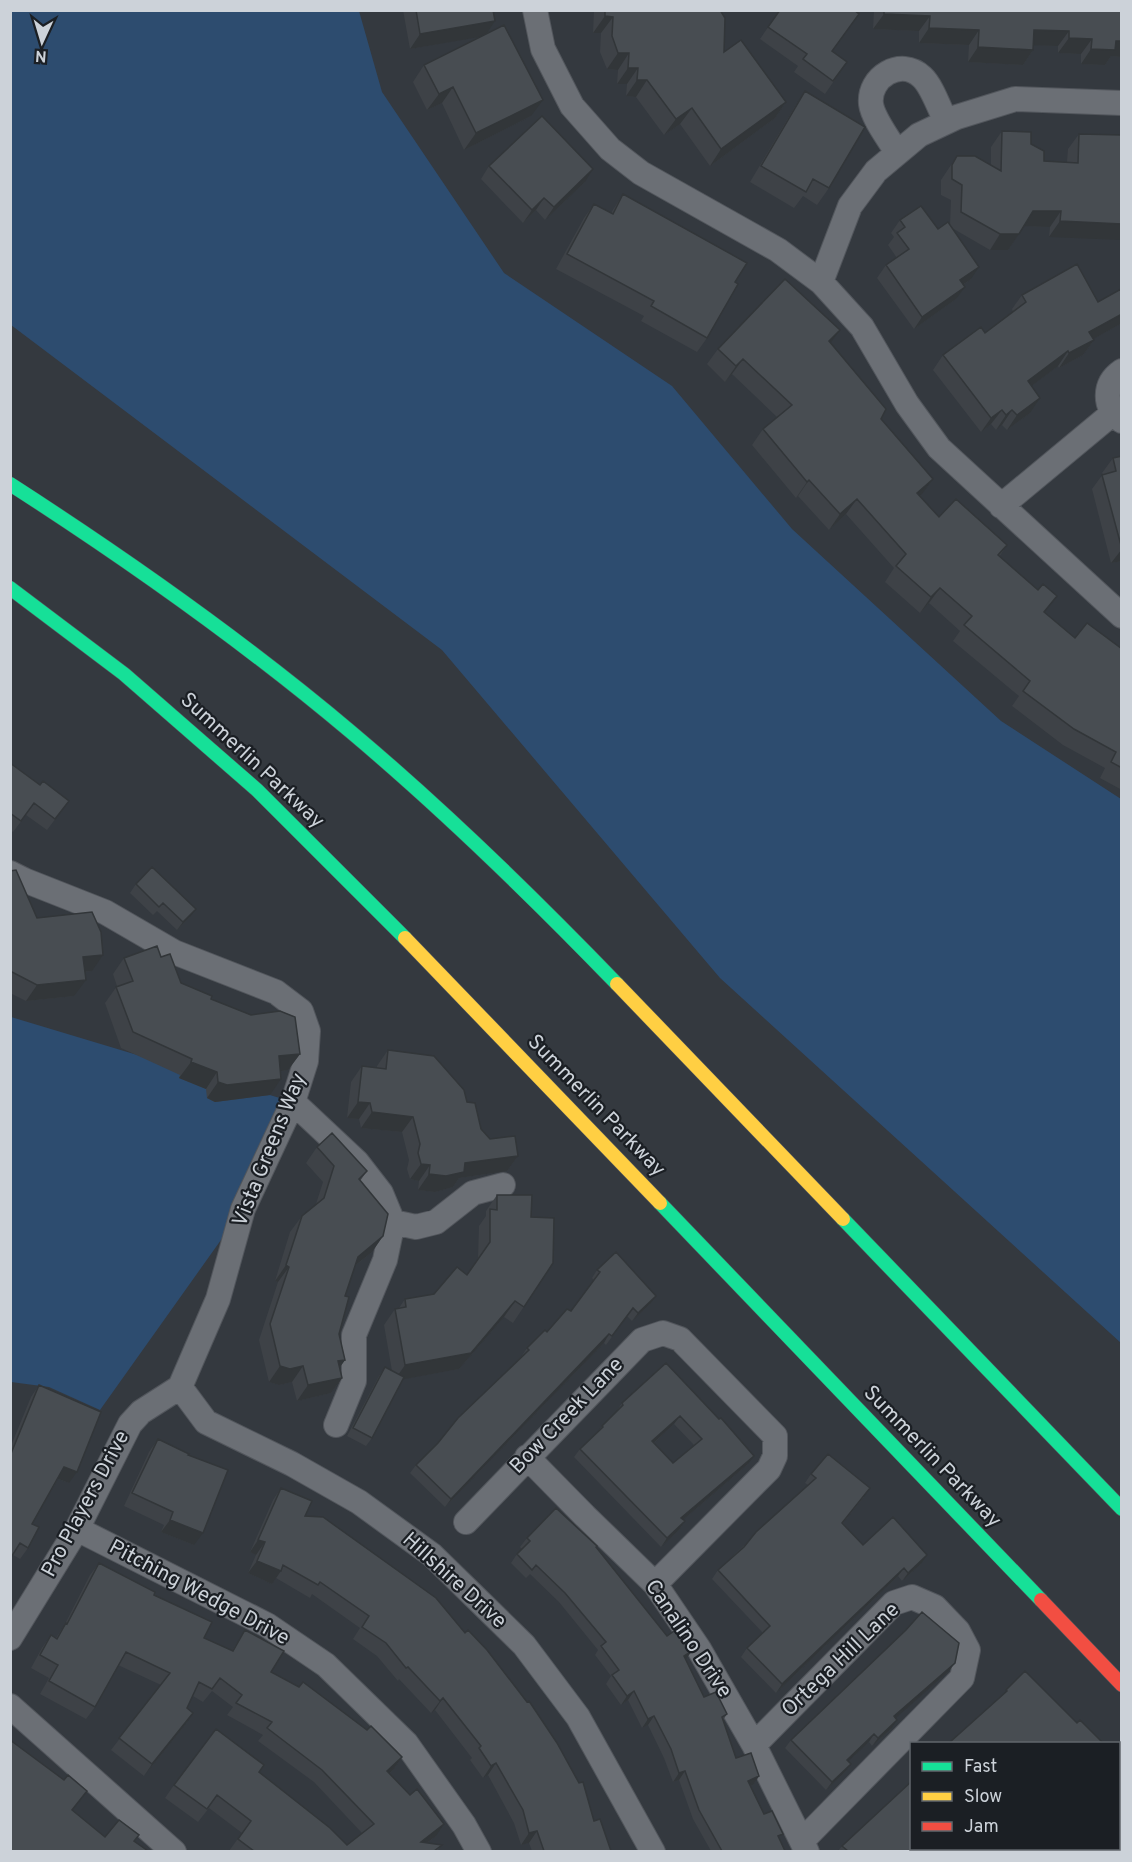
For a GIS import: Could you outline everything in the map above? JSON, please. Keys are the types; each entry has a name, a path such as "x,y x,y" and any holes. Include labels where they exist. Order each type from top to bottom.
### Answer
{"highway":[{"path":"10,484 84,531 258,656 331,715 440,810 538,902 1122,1509"},
{"name":"Summerlin Parkway","path":"10,588 124,674 265,798 399,931 1122,1685"}],"street":[{"path":"535,10 543,49 572,106 610,149 641,173 778,250 820,282 862,327 907,404 939,448 1122,616"},
{"path":"897,153 871,105 873,88 885,74 902,69 919,75 925,80 946,122"},
{"path":"820,282 850,206 876,171 919,135 957,117 1015,99 1122,103"},
{"path":"1001,506 1118,417 1108,403 1108,392 1111,381 1122,371"},
{"name":"Vista Greens Way","path":"10,873 105,912 174,952 276,992 301,1011 308,1031 306,1061 293,1102 243,1209 218,1299 180,1388"},
{"path":"293,1102 357,1162 381,1193 393,1222 385,1260 354,1335 354,1381 336,1425"},
{"path":"393,1222 416,1227 436,1222 473,1193 503,1185"},
{"name":"Bow Creek Lane","path":"466,1522 642,1340 663,1333 680,1339 775,1436 775,1456 769,1469 655,1584"},
{"name":"Pro Players Drive","path":"10,1638 77,1529 130,1424 141,1412 180,1388"},
{"name":"Hillshire Drive","path":"180,1388 206,1422 292,1464 359,1502 423,1549 524,1645 578,1717 653,1851"},
{"name":"Canalino Drive","path":"527,1457 655,1584 699,1648 754,1745 804,1846"},
{"name":"Pitching Wedge Drive","path":"77,1529 267,1625 326,1665 406,1743 465,1825 479,1851"},
{"name":"Ortega Hill Lane","path":"754,1745 894,1603 912,1597 935,1607 958,1631 968,1650 962,1678 804,1846"},
{"path":"10,1706 174,1851"}],"shaded area":[{"path":"11,10 359,11 382,92 504,273 672,386 792,529 1001,721 1121,799 1121,1343 720,978 442,650 11,325"},
{"path":"11,1017 293,1102 243,1209 100,1410 49,1387 11,1382"}],"building":[{"path":"416,10 493,10 495,21 420,34"},
{"path":"605,10 720,10 725,18 724,52 741,40 786,102 721,149 692,108 676,119 647,80 637,80 638,68 628,68 629,53 618,53 612,36 613,17 605,16"},
{"path":"780,10 854,10 859,14 832,51 847,62 833,81 803,59 807,54 768,27"},
{"path":"884,10 1122,10 1122,41 1116,41 1115,50 1091,49 1092,39 1069,38 1069,31 1034,30 1033,50 978,47 979,30 929,28 930,16 884,14"},
{"path":"504,25 543,100 476,133 453,87 439,94 424,65"},
{"path":"805,91 865,127 829,188 813,179 806,192 761,166"},
{"path":"542,116 593,169 554,207 544,198 532,210 489,166"},
{"path":"1002,131 1031,132 1031,144 1044,151 1044,161 1078,163 1079,134 1122,135 1122,224 1060,221 1061,211 1033,211 1019,234 1000,234 961,212 962,185 952,179 952,165 957,156 975,156 1001,171"},
{"path":"623,194 747,263 735,282 738,284 707,338 651,306 654,301 567,254 594,204 613,214"},
{"path":"921,206 938,229 948,222 979,267 960,280 965,287 922,317 886,265 909,249 897,233 905,227 900,220"},
{"path":"1077,264 1098,302 1121,289 1122,314 1089,332 1094,340 1069,353 1068,351 1028,381 1040,398 1017,415 1012,410 1006,415 1002,410 991,418 943,355 981,327 985,333 1026,302 1022,295"},
{"path":"785,279 840,330 829,341 886,409 881,419 933,479 917,493 939,517 956,499 1007,545 998,555 1038,590 1043,584 1057,596 1044,612 1075,638 1087,623 1122,649 1122,768 1111,762 1116,752 1074,729 1023,691 1030,681 964,625 972,616 940,588 931,597 896,566 906,554 857,499 840,514 809,480 807,482 763,429 792,405 743,359 736,366 718,349"},
{"path":"1122,456 1122,549 1102,475 1116,471 1113,458"},
{"path":"10,763 40,785 43,781 69,801 55,819 34,803 21,821 10,813"},
{"path":"152,867 196,909 183,922 163,903 159,907 136,884"},
{"path":"16,870 37,918 92,912 101,932 103,955 83,957 86,980 37,985 10,971 10,871"},
{"path":"157,946 161,957 170,954 181,983 212,996 211,999 251,1015 280,1011 295,1017 300,1054 279,1056 281,1079 227,1085 218,1082 217,1072 191,1062 192,1059 133,1032 116,987 133,981 124,958"},
{"path":"388,1050 434,1056 464,1090 467,1102 475,1103 481,1129 490,1139 515,1136 518,1156 465,1163 464,1172 446,1176 429,1174 430,1165 421,1164 418,1153 420,1144 413,1117 372,1112 370,1103 358,1102 362,1066 386,1069"},
{"path":"332,1133 367,1171 359,1179 388,1214 383,1236 358,1257 345,1296 349,1297 339,1334 345,1360 338,1361 342,1378 308,1385 303,1366 290,1369 280,1366 270,1324 289,1267 286,1265 302,1216 324,1198 334,1166 317,1147"},
{"path":"497,1195 532,1195 531,1217 554,1218 553,1263 524,1307 515,1301 471,1353 405,1365 395,1309 406,1307 405,1299 434,1294 457,1267 467,1275 490,1242 490,1209 497,1210"},
{"path":"616,1252 656,1296 638,1313 633,1308 612,1336 609,1334 451,1499 416,1465 458,1418 529,1350 527,1348 545,1330 547,1332 567,1309 571,1311 600,1272 597,1270"},
{"path":"666,1363 719,1419 721,1418 754,1456 681,1518 685,1521 667,1538 580,1449 603,1427 623,1405 622,1403","holes":["680,1416 702,1439 673,1463 652,1441"]},
{"path":"385,1367 404,1377 372,1438 353,1428"},
{"path":"39,1385 101,1412 77,1472 64,1467 32,1524 39,1527 28,1548 20,1543 10,1559 10,1456"},
{"path":"158,1439 188,1455 228,1470 203,1533 170,1520 173,1512 132,1493"},
{"path":"828,1454 870,1488 842,1523 863,1545 893,1517 927,1555 908,1573 904,1568 782,1684 747,1648 770,1626 718,1570 816,1478 811,1474"},
{"path":"281,1488 312,1501 305,1516 323,1517 436,1598 465,1633 468,1630 487,1650 527,1702 529,1701 557,1743 579,1783 583,1782 594,1821 600,1819 611,1851 544,1851 537,1831 529,1833 523,1810 496,1763 491,1766 479,1748 481,1746 443,1698 440,1701 408,1667 406,1668 386,1643 362,1627 369,1616 320,1582 318,1585 283,1565 281,1571 257,1561 265,1542 258,1540"},
{"path":"556,1508 597,1546 667,1636 677,1629 692,1651 684,1656 704,1697 716,1692 727,1714 722,1717 736,1758 751,1753 759,1776 748,1781 764,1814 772,1811 783,1834 778,1836 785,1851 722,1851 699,1810 685,1771 679,1773 671,1749 654,1716 648,1719 634,1691 627,1696 612,1675 619,1670 601,1646 606,1642 565,1593 536,1565 532,1570 517,1554 530,1541 527,1538"},
{"path":"99,1563 155,1592 154,1595 212,1622 204,1638 233,1651 245,1630 284,1651 271,1672 299,1687 303,1682 367,1730 371,1726 402,1757 387,1771 410,1795 417,1789 444,1824 421,1842 442,1845 434,1851 254,1851 238,1839 251,1821 217,1795 207,1809 174,1785 216,1729 264,1765 259,1772 330,1828 347,1845 374,1824 322,1770 267,1728 272,1722 236,1703 242,1695 220,1678 212,1689 199,1682 187,1708 193,1713 152,1764 119,1738 170,1673 126,1652 95,1707 49,1681 58,1665 40,1655 51,1635 57,1639 67,1624"},
{"path":"922,1612 959,1643 955,1663 894,1716 897,1720 878,1738 874,1734 847,1760 851,1764 832,1782 791,1740"},
{"path":"1025,1671 1077,1723 1080,1720 1102,1742 950,1742"},
{"path":"10,1740 64,1780 68,1775 87,1791 72,1810 105,1837 119,1820 139,1835 134,1841 148,1851 10,1851"},
{"path":"910,1783 910,1850 1038,1850 848,1851 842,1846"},
{"path":"1120,1836 1122,1838 1122,1851 1103,1851 1120,1850"}],"traffic: fast":[{"path":"10,484 184,602 310,698 454,823 617,984"},
{"path":"10,588 124,674 257,790 405,938"},
{"path":"660,1203 1041,1600"},
{"path":"843,1219 1122,1509"}],"traffic: slow":[{"path":"405,938 660,1203"},
{"path":"617,984 843,1219"}],"traffic: jam":[{"path":"1041,1600 1122,1685"}]}
